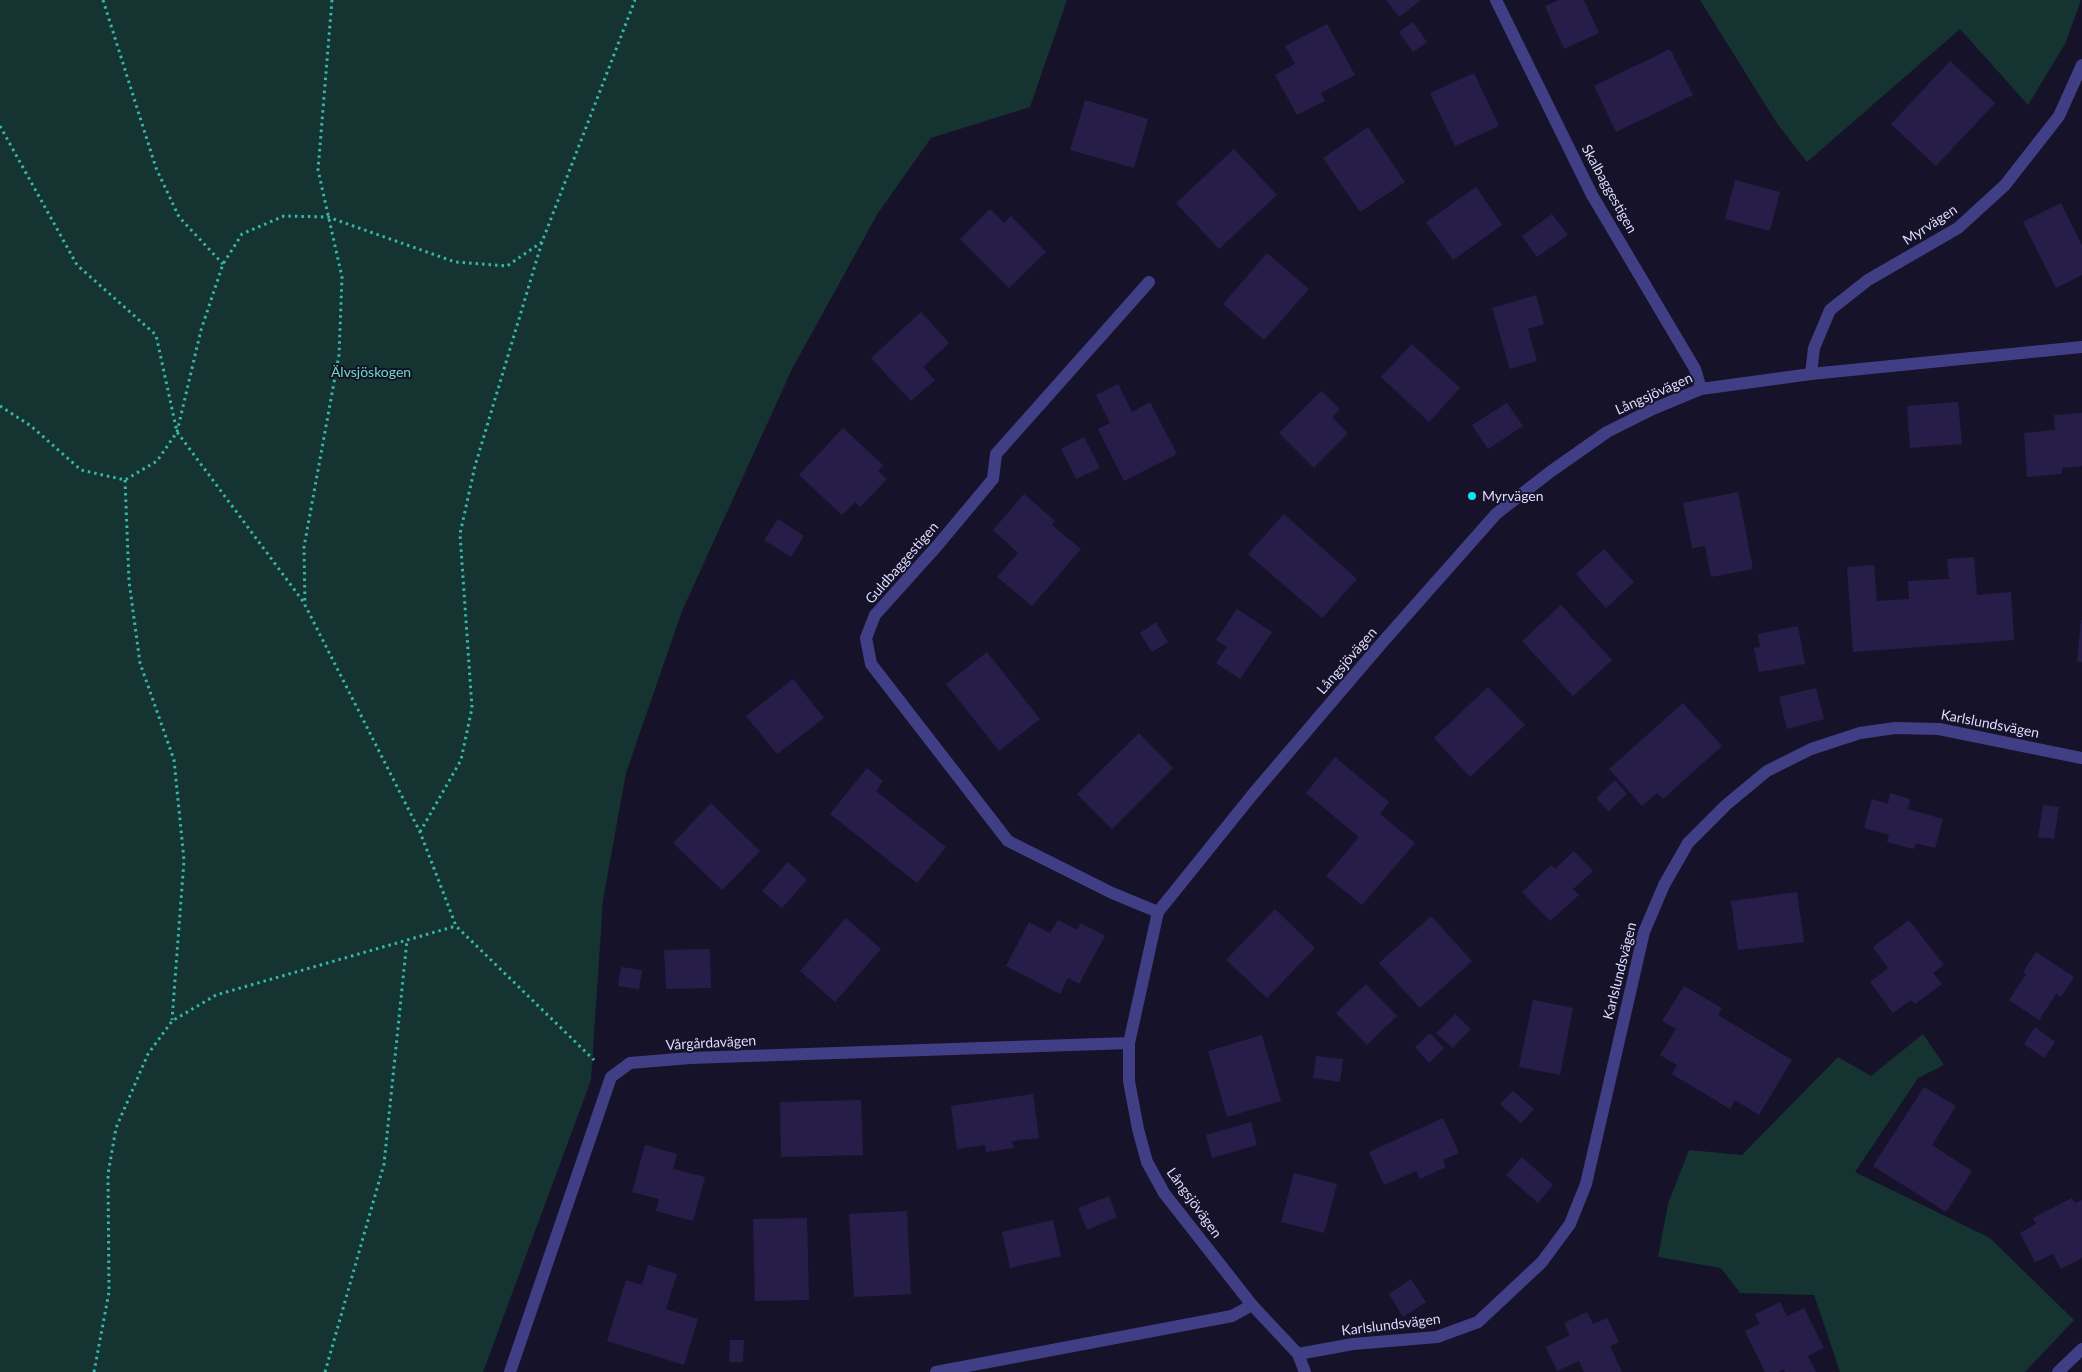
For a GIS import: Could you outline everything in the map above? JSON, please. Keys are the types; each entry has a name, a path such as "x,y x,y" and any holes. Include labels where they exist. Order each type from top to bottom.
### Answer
{"street":[{"name":"Skalbaggestigen","path":"1496,0 1592,195 1695,369 1701,389"},
{"name":"Myrvägen","path":"1811,374 1814,348 1830,310 1868,280 1958,228 2005,185 2059,116 2082,65"},
{"name":"Guldbaggestigen","path":"1149,282 996,454 993,479 937,546 875,615 866,638 871,664 1008,841 1112,893 1158,912"},
{"name":"Långsjövägen","path":"1304,1372 1298,1354 1252,1305 1164,1193 1147,1162 1138,1129 1130,1081 1129,1042 1158,912 1253,794 1381,644 1496,514 1550,472 1607,432 1653,409 1701,389 1811,374 2082,347"},
{"name":"Karlslundsvägen","path":"1298,1354 1353,1344 1437,1337 1478,1322 1542,1262 1570,1224 1586,1184 1644,932 1664,885 1688,843 1726,805 1767,771 1810,749 1860,733 1896,728 1938,729 2082,758"},
{"name":"Vårgårdavägen","path":"611,1076 630,1063 690,1058 1129,1042"},
{"path":"510,1372 611,1076"},
{"path":"936,1372 1232,1316 1252,1305"},
{"path":"2058,1372 2082,1349"}],"path":[{"path":"103,0 156,168 179,217 223,264"},
{"path":"305,605 304,547 339,355 342,277 318,170 332,0"},
{"path":"420,832 461,760 472,708 460,534 475,466 542,242 634,0"},
{"path":"0,126 77,265 156,335 177,432 305,605 420,832 456,926 611,1076"},
{"path":"0,406 31,426 81,470 125,480 157,462 177,432 201,330 223,264 242,234 284,216 328,217 455,262 507,266 542,242"},
{"path":"125,480 129,581 140,663 174,760 184,860 172,1020"},
{"path":"94,1372 109,1292 108,1174 116,1128 148,1054 172,1020 216,995 456,926"},
{"path":"325,1372 384,1164 407,940"}],"green space":[{"name":"Älvsjöskogen","path":"0,0 1067,0 1030,107 931,138 878,213 792,369 682,611 626,773 603,900 591,1080 483,1372 0,1372"},
{"path":"1700,0 2081,0 2065,44 2028,105 1960,29 1807,162 1776,122"},
{"path":"1923,1034 1944,1065 1918,1078 1855,1172 1990,1238 2074,1320 2025,1372 1840,1372 1814,1295 1740,1293 1721,1268 1658,1257 1668,1204 1689,1150 1742,1155 1838,1057 1871,1076"}],"building":[{"path":"1386,0 1421,0 1399,17"},
{"path":"1559,0 1584,0 1599,33 1564,49 1545,6"},
{"path":"1413,22 1427,42 1413,52 1399,32"},
{"path":"1327,24 1355,75 1321,93 1325,101 1297,115 1275,75 1295,64 1285,46"},
{"path":"1670,49 1693,95 1616,132 1594,86"},
{"path":"1950,61 1995,103 1936,166 1891,124"},
{"path":"1474,73 1499,126 1455,146 1430,93"},
{"path":"1085,100 1148,119 1134,168 1070,150"},
{"path":"1368,127 1405,182 1360,212 1323,158"},
{"path":"1234,149 1277,195 1219,249 1176,203"},
{"path":"1735,180 1780,192 1770,231 1725,219"},
{"path":"1476,187 1502,225 1453,260 1426,222"},
{"path":"2061,203 2082,245 2082,275 2056,288 2023,222"},
{"path":"990,209 1004,223 1011,216 1046,252 1009,288 960,239"},
{"path":"1552,214 1568,235 1537,257 1522,236"},
{"path":"1267,253 1309,289 1264,340 1223,304"},
{"path":"1536,295 1544,324 1528,329 1537,361 1510,369 1492,308"},
{"path":"921,312 949,343 923,367 935,380 911,401 871,358"},
{"path":"1412,344 1460,388 1429,422 1381,377"},
{"path":"1118,384 1132,412 1150,402 1177,454 1124,481 1098,429 1110,423 1096,395"},
{"path":"1321,391 1340,409 1332,417 1348,433 1314,468 1279,433"},
{"path":"1958,402 1962,444 1910,448 1907,406"},
{"path":"1507,403 1523,426 1488,449 1472,425"},
{"path":"2082,413 2082,466 2062,468 2062,474 2027,477 2024,433 2055,430 2054,415"},
{"path":"843,428 883,465 878,471 887,479 860,507 855,502 842,515 799,475"},
{"path":"1084,437 1100,468 1076,479 1061,449"},
{"path":"1738,492 1753,569 1711,577 1705,546 1692,548 1683,503"},
{"path":"1024,494 1055,521 1052,525 1081,549 1032,606 997,577 1018,553 993,530"},
{"path":"1284,514 1357,579 1322,618 1248,554"},
{"path":"778,519 804,536 791,557 764,540"},
{"path":"1604,549 1634,582 1606,608 1576,574"},
{"path":"1974,557 1977,595 2011,592 2014,640 1853,652 1847,567 1874,565 1877,601 1909,599 1908,581 1949,579 1947,559"},
{"path":"1561,605 1612,660 1573,696 1522,641"},
{"path":"1237,609 1272,632 1240,679 1216,663 1227,647 1216,640"},
{"path":"2081,620 2082,662 2077,662"},
{"path":"1156,622 1168,642 1152,652 1140,633"},
{"path":"1798,626 1805,664 1759,672 1754,648 1760,647 1758,634"},
{"path":"987,652 1040,719 999,751 946,684"},
{"path":"793,679 824,718 777,754 746,716"},
{"path":"1488,687 1525,725 1470,777 1434,738"},
{"path":"1816,688 1824,719 1787,729 1779,697"},
{"path":"1683,703 1722,746 1663,799 1657,793 1642,806 1609,769"},
{"path":"1139,733 1173,768 1112,829 1077,794"},
{"path":"1335,757 1389,802 1380,814 1415,843 1362,905 1326,876 1359,837 1306,793"},
{"path":"867,768 883,781 876,791 946,847 917,883 830,814"},
{"path":"1615,780 1627,794 1609,811 1596,798"},
{"path":"1890,793 1910,799 1908,809 1943,819 1935,848 1916,843 1914,849 1887,842 1889,835 1864,828 1872,799 1888,804"},
{"path":"711,803 760,851 722,890 673,843"},
{"path":"2043,805 2059,807 2054,839 2038,837"},
{"path":"1574,851 1593,871 1573,889 1579,895 1550,921 1522,892 1551,865 1555,869"},
{"path":"788,862 807,880 782,908 762,891"},
{"path":"1797,892 1804,942 1738,950 1731,901"},
{"path":"1275,909 1315,948 1267,998 1226,960"},
{"path":"1431,916 1472,961 1420,1008 1379,963"},
{"path":"846,918 881,949 835,1002 800,971"},
{"path":"1058,920 1077,930 1081,923 1105,936 1079,984 1068,978 1060,994 1006,966 1029,922 1050,933"},
{"path":"1909,920 1944,965 1933,973 1942,984 1915,1004 1911,1000 1893,1013 1870,982 1888,968 1873,947"},
{"path":"710,949 711,988 666,989 664,950"},
{"path":"2036,952 2074,977 2061,997 2056,994 2039,1020 2009,1000 2026,974 2023,972"},
{"path":"621,967 642,970 639,989 618,986"},
{"path":"1366,984 1397,1016 1367,1045 1336,1013"},
{"path":"1684,986 1722,1008 1718,1015 1792,1060 1759,1115 1735,1100 1730,1109 1672,1074 1677,1065 1660,1055 1676,1029 1662,1021"},
{"path":"1533,1000 1573,1008 1560,1075 1519,1067"},
{"path":"1455,1014 1471,1029 1453,1048 1436,1033"},
{"path":"2035,1027 2055,1042 2044,1058 2024,1044"},
{"path":"1430,1033 1444,1048 1429,1063 1415,1047"},
{"path":"1262,1035 1281,1101 1227,1117 1208,1051"},
{"path":"1316,1056 1343,1059 1340,1082 1313,1078"},
{"path":"1924,1087 1956,1106 1932,1145 1972,1171 1946,1212 1873,1166"},
{"path":"1513,1091 1534,1109 1521,1123 1500,1104"},
{"path":"1033,1094 1039,1138 1012,1141 1014,1148 986,1152 985,1145 957,1149 951,1106"},
{"path":"861,1100 863,1155 781,1157 780,1102"},
{"path":"1443,1118 1459,1153 1443,1160 1446,1167 1420,1179 1416,1171 1384,1185 1369,1152"},
{"path":"1251,1122 1257,1145 1212,1158 1206,1135"},
{"path":"645,1145 677,1154 673,1169 705,1177 693,1221 656,1211 659,1199 632,1192"},
{"path":"1522,1157 1553,1185 1538,1203 1506,1175"},
{"path":"1294,1173 1337,1184 1324,1233 1281,1222"},
{"path":"1109,1196 1117,1217 1087,1230 1078,1208"},
{"path":"2072,1198 2075,1203 2082,1200 2082,1258 2061,1269 2053,1254 2035,1262 2020,1233 2036,1224 2033,1218"},
{"path":"907,1211 911,1294 854,1297 849,1214"},
{"path":"807,1218 809,1300 755,1301 753,1219"},
{"path":"1053,1220 1061,1256 1010,1268 1002,1232"},
{"path":"648,1265 677,1274 666,1309 698,1319 684,1365 607,1341 626,1280 642,1285"},
{"path":"1411,1279 1426,1302 1403,1317 1389,1294"},
{"path":"1780,1302 1787,1316 1804,1308 1824,1348 1808,1356 1816,1372 1785,1372 1783,1369 1778,1372 1765,1372 1745,1331 1760,1324 1755,1314"},
{"path":"1587,1312 1593,1324 1607,1318 1619,1342 1610,1346 1622,1372 1584,1372 1579,1361 1557,1371 1546,1347 1570,1335 1564,1323"},
{"path":"730,1340 744,1340 743,1362 729,1362"}],"place":[{"name":"Myrvägen","path":"1472,496"}]}
